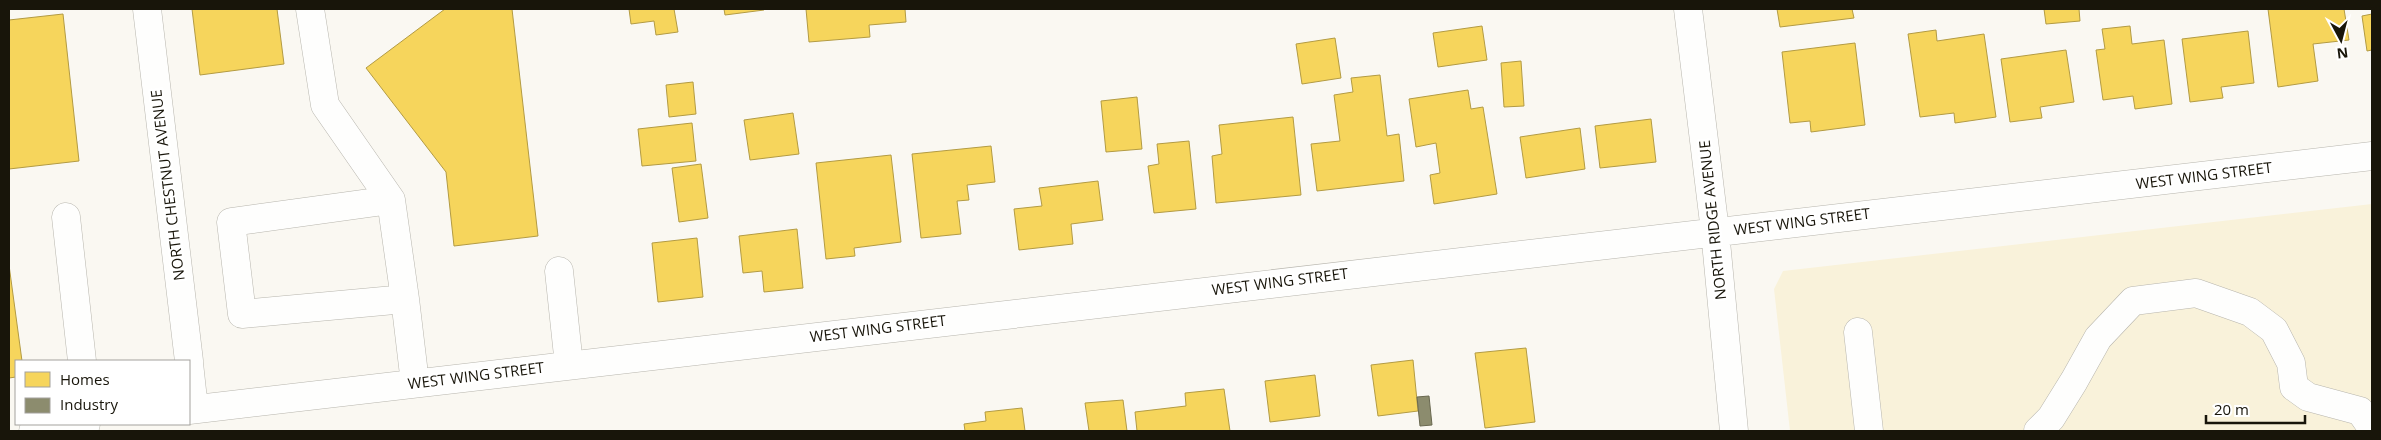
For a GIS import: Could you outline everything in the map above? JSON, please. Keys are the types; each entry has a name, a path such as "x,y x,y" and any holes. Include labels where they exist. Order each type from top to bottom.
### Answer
{"street":[{"name":"NORTH CHESTNUT AVENUE","path":"147,9 189,360"},
{"path":"310,9 325,105 391,200 415,383"},
{"name":"NORTH RIDGE AVENUE","path":"1688,9 1715,231 1734,431"},
{"name":"WEST WING STREET","path":"191,409 2372,156"},
{"path":"391,200 231,222 242,314 405,300"},
{"path":"66,217 82,360"},
{"path":"559,270 569,365"},
{"path":"2038,431 2050,418 2074,382 2098,338 2133,301 2196,293 2250,312 2274,330 2291,363 2294,387 2308,397 2360,411 2372,428"},
{"path":"1858,332 1869,431"},
{"name":"NORTH CHESTNUT AVENUE","path":"190,386 191,409"},
{"path":"33,431 78,425"}],"shaded area":[{"path":"2372,204 2372,431 1790,431 1774,289 1783,271"}],"building: Homes":[{"path":"192,9 277,9 284,64 200,75"},
{"path":"445,9 512,9 538,236 454,246 446,172 366,68"},
{"path":"629,9 674,9 678,32 656,35 654,21 631,24"},
{"path":"724,9 764,9 764,10 725,15"},
{"path":"806,9 905,9 906,22 869,25 870,37 809,42"},
{"path":"1777,9 1852,9 1854,18 1780,27"},
{"path":"2044,9 2079,9 2080,21 2046,24"},
{"path":"2268,9 2344,9 2349,40 2313,44 2318,81 2278,87"},
{"path":"63,14 79,161 9,169 9,20"},
{"path":"2372,14 2372,50 2367,51 2362,16"},
{"path":"1482,26 1487,60 1438,67 1433,33"},
{"path":"2130,26 2132,44 2164,40 2172,104 2135,109 2133,96 2103,100 2096,50 2105,49 2102,29"},
{"path":"1936,30 1937,41 1984,34 1996,117 1955,123 1954,113 1920,117 1908,34"},
{"path":"2248,31 2254,83 2221,87 2223,98 2190,102 2182,39"},
{"path":"1335,38 1341,78 1302,84 1296,44"},
{"path":"1855,43 1865,125 1811,132 1810,121 1790,123 1782,52"},
{"path":"2066,50 2074,102 2040,107 2042,118 2010,122 2001,59"},
{"path":"1521,61 1524,106 1504,107 1501,63"},
{"path":"1380,75 1387,136 1399,134 1404,181 1317,191 1311,144 1340,141 1334,95 1353,92 1351,78"},
{"path":"693,82 696,114 669,117 666,85"},
{"path":"1468,90 1471,109 1483,107 1497,194 1434,204 1430,175 1440,173 1436,143 1416,147 1409,99"},
{"path":"1137,97 1142,149 1106,152 1101,101"},
{"path":"793,113 799,154 750,160 744,120"},
{"path":"1293,117 1301,195 1216,203 1212,156 1222,154 1219,125"},
{"path":"1651,119 1656,162 1600,168 1595,126"},
{"path":"692,123 696,161 642,166 638,129"},
{"path":"1580,128 1585,169 1526,178 1520,137"},
{"path":"1189,141 1196,209 1154,213 1148,166 1159,164 1157,144"},
{"path":"991,146 995,182 967,185 969,200 957,201 961,234 921,238 912,154"},
{"path":"891,155 901,242 854,248 855,256 826,259 816,163"},
{"path":"701,164 708,218 679,222 672,168"},
{"path":"1098,181 1103,220 1071,224 1073,244 1019,250 1014,209 1042,206 1039,188"},
{"path":"797,229 803,288 764,292 762,271 743,273 739,236"},
{"path":"697,238 703,297 658,302 652,243"},
{"path":"9,265 22,360 15,360 15,377 9,378"},
{"path":"1526,348 1535,422 1485,428 1475,353"},
{"path":"1413,360 1418,411 1378,416 1371,365"},
{"path":"1315,375 1320,416 1270,422 1265,381"},
{"path":"1224,389 1230,431 1137,431 1135,412 1186,406 1185,393"},
{"path":"1123,400 1127,431 1089,431 1085,403"},
{"path":"1022,408 1025,431 965,431 964,424 986,421 985,412"}],"building: Industry":[{"path":"1429,396 1432,425 1420,426 1417,397"}]}
